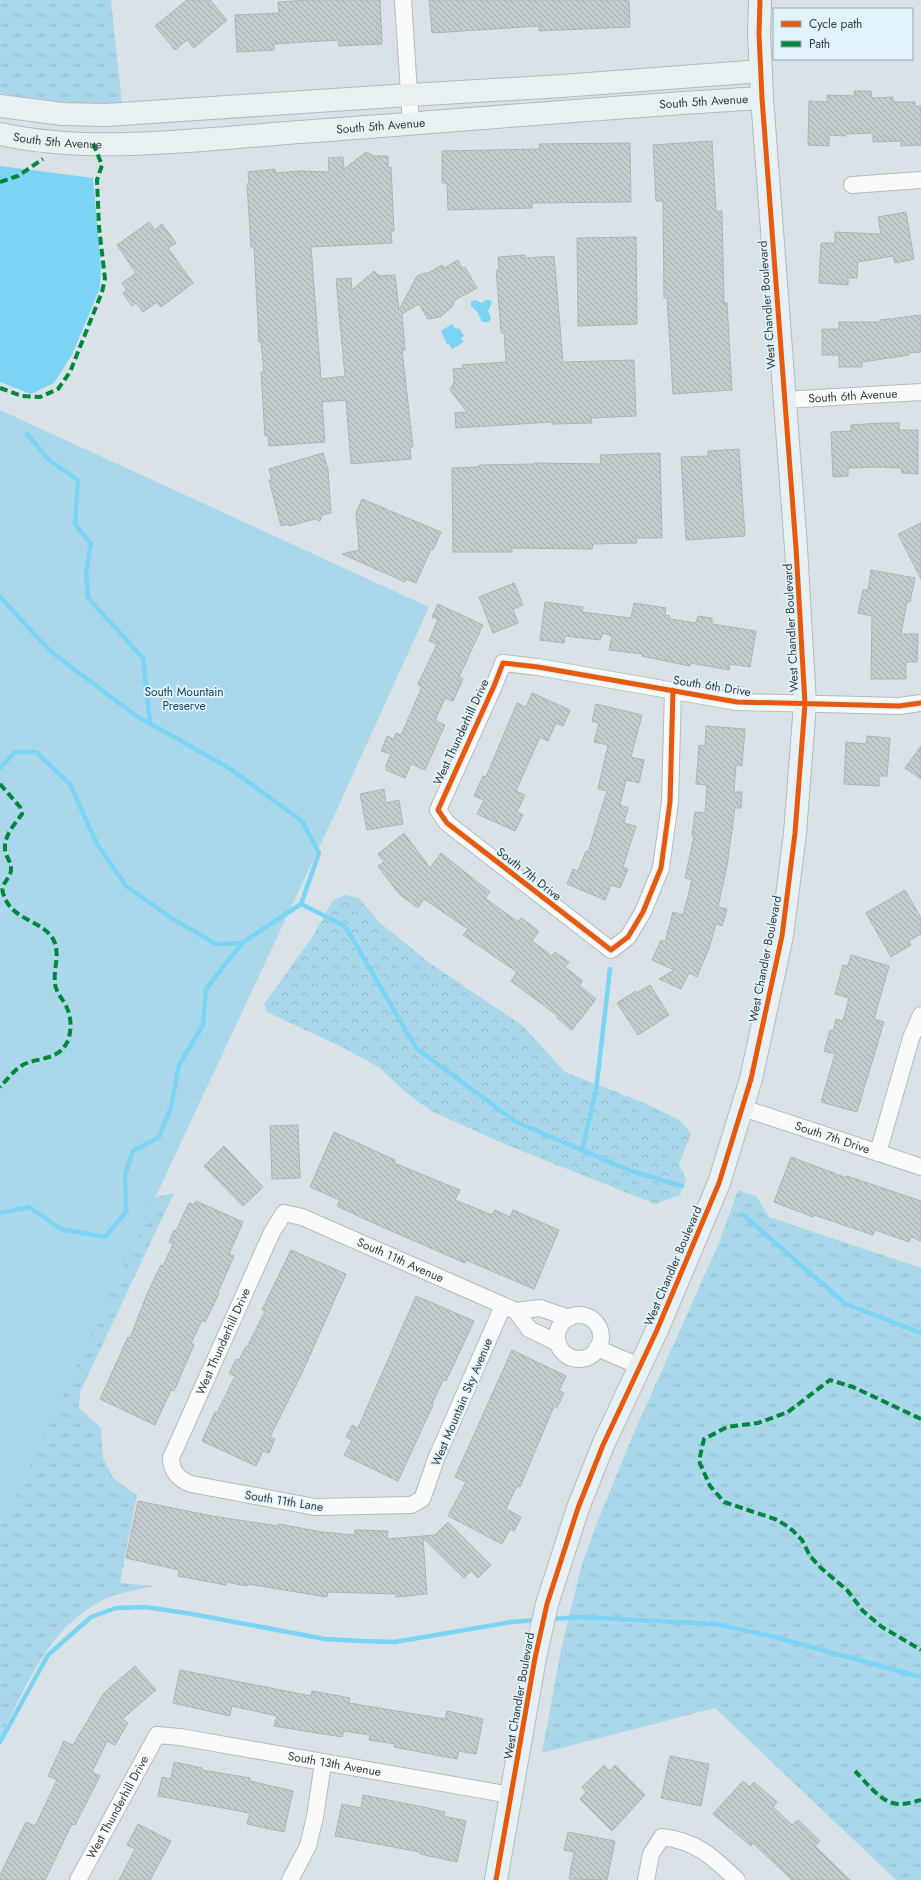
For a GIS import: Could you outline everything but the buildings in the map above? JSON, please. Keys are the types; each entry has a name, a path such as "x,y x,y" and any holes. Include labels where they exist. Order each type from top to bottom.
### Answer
{"main road":[{"name":"West Chandler Boulevard","path":"496,1880 538,1646 547,1604 578,1508 603,1444 657,1330 718,1183 751,1079 782,936 795,833 805,704 796,548 762,98 759,34 760,0"},
{"path":"0,106 62,114 106,116 409,94 562,86 761,71"},
{"name":"South 5th Avenue","path":"0,134 46,142 110,144 217,138 762,98"}],"street":[{"path":"403,0 411,124"},
{"path":"852,185 921,180"},
{"name":"South 6th Avenue","path":"784,400 921,392"},
{"name":"South 6th Drive","path":"502,663 538,667 737,702 899,706 921,703"},
{"name":"West Thunderhill Drive","path":"438,810 494,686 502,663"},
{"name":"South 7th Drive","path":"438,810 447,823 611,950 628,938 643,912 661,868 670,802 673,690"},
{"path":"878,1153 911,1038 921,1015"},
{"name":"South 7th Drive","path":"743,1108 921,1167"},
{"name":"West Thunderhill Drive","path":"174,1472 171,1458 272,1232 284,1213"},
{"name":"South 11th Avenue","path":"284,1213 302,1217 509,1309"},
{"path":"509,1309 540,1308 569,1318"},
{"path":"509,1309 529,1329 558,1342"},
{"name":"West Mountain Sky Avenue","path":"422,1499 436,1459 509,1309"},
{"path":"582,1315 594,1322 600,1334 598,1348 588,1356 576,1359 564,1354 558,1342 557,1337 560,1325 569,1318 582,1315"},
{"path":"598,1348 639,1366"},
{"name":"South 11th Lane","path":"174,1472 184,1482 191,1484 315,1507 412,1505 422,1499"},
{"name":"West Thunderhill Drive","path":"78,1880 157,1735"},
{"name":"South 13th Avenue","path":"157,1735 180,1737 511,1795"},
{"path":"290,1880 308,1846 315,1817 323,1763"},
{"path":"646,1880 651,1854 662,1837 679,1839 694,1845 716,1860 737,1880"}],"green space":[{"path":"0,0 111,0 122,105 61,102 31,99 0,93"},
{"name":"South Mountain Preserve","path":"0,410 429,607 339,805 0,1529"},
{"path":"0,819 149,1199 174,1193 80,1392 79,1408 101,1428 103,1458 113,1478 137,1495 120,1583 153,1586 122,1593 105,1599 85,1611 68,1625 54,1641 30,1677 0,1738"},
{"path":"345,895 359,898 379,922 431,964 523,1026 565,1072 642,1102 680,1120 691,1134 679,1164 686,1179 680,1195 655,1204 507,1145 431,1111 403,1090 380,1068 342,1047 267,1012 264,1004 313,936 333,900"},
{"path":"738,1190 757,1197 769,1217 921,1268 921,1880 896,1880 715,1708 542,1753 561,1650 581,1567 632,1437 719,1243"}],"water":[{"path":"0,166 93,178 101,266 100,288 72,355 54,383 31,394 0,382"},
{"path":"475,300 482,303 485,300 490,300 492,303 488,311 491,318 489,322 482,322 478,313 471,306 471,302"},
{"path":"452,324 456,329 459,328 464,336 461,338 464,342 452,349 449,344 447,345 441,331"}],"waterway":[{"path":"27,434 49,460 78,480 75,524 91,544 86,572 88,598 143,658 150,723"},
{"path":"0,597 50,651 135,715 229,768 302,821 319,853 301,904 345,926 416,1048 516,1122 631,1171 682,1186"},
{"path":"0,768 15,752 36,752 70,784 97,844 126,886 173,919 216,944 242,943 301,904"},
{"path":"0,1213 29,1207 61,1229 105,1237 126,1212 125,1175 133,1151 159,1137 171,1107 179,1065 203,1025 206,989 242,943"},
{"path":"582,1150 596,1091 610,969"},
{"path":"742,1214 846,1304 921,1333"},
{"path":"0,1742 48,1655 91,1617 116,1608 145,1607 192,1614 325,1639 395,1642 511,1622 537,1620"},
{"path":"550,1619 580,1617 715,1624 771,1636 921,1677"}],"marked path":[{"path":"0,388 22,396 40,397 58,389 70,372 102,292 105,279 99,227 97,180 102,165 93,143"},
{"path":"0,182 18,176 43,159"},
{"path":"0,784 20,807 22,814 10,830 6,839 5,852 11,865 11,872 3,886 3,893 12,909 19,915 48,932 53,939 57,956 55,984 69,1012 70,1022 69,1037 65,1046 61,1050 48,1058 32,1061 23,1065 16,1070 0,1087"},
{"path":"921,1419 853,1387 830,1380 788,1412 758,1423 727,1427 704,1439 699,1461 710,1486 724,1502 775,1519 789,1527 802,1540 810,1556 821,1568 847,1590 863,1611 882,1627 921,1650"},
{"path":"855,1771 872,1790 888,1801 900,1804 921,1800"}],"cycle path":[{"path":"496,1880 535,1658 547,1604 578,1508 603,1445 657,1330 719,1183 751,1079 782,936 795,833 805,704 796,548 762,98 759,34 760,0"},
{"path":"673,690 670,802 661,868 643,912 628,937 611,950 447,823 438,810 503,663 538,667 737,702 899,706 921,703"}]}
